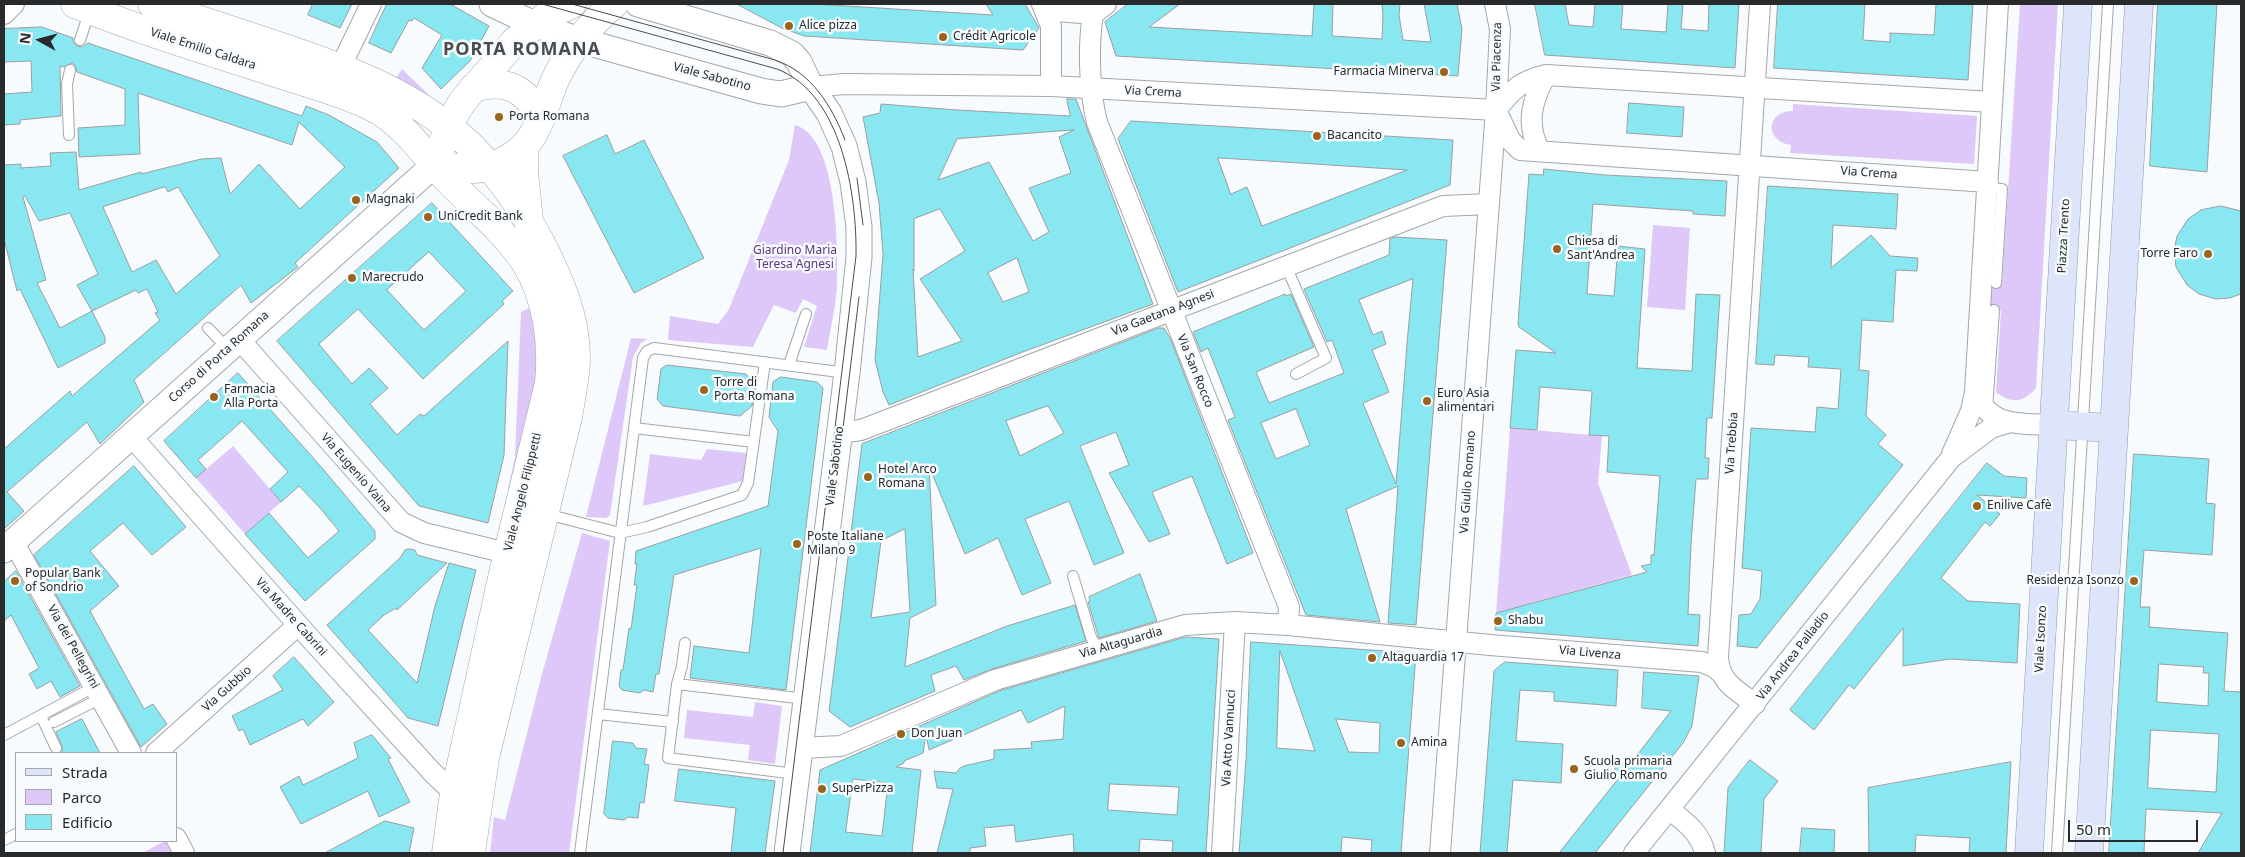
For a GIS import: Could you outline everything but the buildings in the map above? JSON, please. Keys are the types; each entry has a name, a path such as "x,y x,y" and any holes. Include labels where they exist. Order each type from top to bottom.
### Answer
{"main road":[{"path":"152,4 341,66 397,94 449,128 462,138 489,166"},
{"path":"572,4 552,12 534,24 514,42 473,88 459,107 434,165 472,169 489,166 506,159 524,146 532,136 560,70 579,40 597,19 614,4"},
{"name":"Piazza Trento","path":"2053,425 2078,4"},
{"path":"2089,853 2139,4"},
{"name":"Viale Emilio Caldara","path":"82,7 372,107 385,114 406,133 434,165"},
{"path":"333,92 341,66"},
{"path":"473,88 494,84 513,88 527,98 541,117"},
{"name":"Viale Angelo Filippetti","path":"524,146 524,174 529,220"},
{"name":"Viale Angelo Filippetti","path":"434,165 516,250 525,263 540,294 548,327 551,360 548,391 507,553 454,795 446,853"},
{"name":"Viale Angelo Filippetti","path":"471,853 475,814 487,749 568,417 576,360 574,334 565,296 553,266 529,220 489,166"},
{"path":"2053,425 2114,428"},
{"name":"Viale Isonzo","path":"2029,853 2053,425"}],"street":[{"path":"4,14 14,4"},
{"path":"341,66 371,4"},
{"name":"Viale Sabotino","path":"492,4 534,24 579,40 761,90 781,94 811,87"},
{"path":"700,4 719,27"},
{"name":"Via Piacenza","path":"1495,4 1500,29 1496,110"},
{"path":"1750,165 1760,4"},
{"path":"1951,458 1971,411 1975,392 1998,4"},
{"name":"Viale Sabotino","path":"645,6 719,27 786,50 799,62 811,87 829,113 844,146 857,202 859,256 848,373 787,853"},
{"path":"1051,86 1052,36 1044,7 1099,9"},
{"name":"Via San Rocco","path":"1099,9 1091,34 1092,88 1097,122 1289,607 1288,625"},
{"path":"1540,151 1532,130 1531,114 1532,103 1546,74"},
{"path":"1496,110 1516,86 1528,79 1546,74 1992,102"},
{"name":"Via Crema","path":"811,87 843,84 1051,86 1496,110 1510,140 1520,150 1750,165 1988,185"},
{"name":"Via Giulio Romano","path":"1440,853 1496,110"},
{"name":"Corso di Porta Romana","path":"8,546 434,165"},
{"name":"Via Trebbia","path":"1720,672 1718,657 1750,165"},
{"name":"Via Gaetana Agnesi","path":"839,433 861,430 1171,309 1443,206 1489,204"},
{"name":"Via Eugenio Vaina","path":"233,344 401,522 424,532 507,553"},
{"path":"1975,392 1979,402 1987,412 1998,420 2053,425"},
{"path":"1951,458 1991,428 2010,422"},
{"name":"Via Madre Cabrini","path":"131,436 298,624 454,795 475,814"},
{"name":"Via Andrea Palladio","path":"1634,853 1951,458"},
{"name":"Via dei Pellegrini","path":"8,546 98,692 130,752"},
{"path":"507,553 522,554 535,549"},
{"name":"Via Altaguardia","path":"800,748 840,746 995,680 1185,625 1235,622 1288,625 1456,642"},
{"name":"Via Atto Vannucci","path":"1222,853 1235,622"},
{"name":"Via Gubbio","path":"157,752 298,624"},
{"name":"Via Livenza","path":"1456,642 1702,662 1714,666 1720,672"},
{"path":"1720,672 1730,686 1755,704"},
{"path":"1669,809 1691,827 1700,839 1706,853"},
{"path":"178,842 184,853"}],"lane":[{"path":"2057,853 2108,4"},
{"path":"80,40 82,7"},
{"path":"69,135 66,84 70,70"},
{"path":"1988,185 2002,189 1996,283"},
{"path":"1286,266 1326,358 1296,374"},
{"path":"1987,412 1994,310"},
{"path":"789,365 806,314"},
{"path":"208,328 233,344"},
{"path":"580,853 643,358 647,351 654,348 848,373"},
{"path":"558,517 620,533 656,524 742,495 748,483 765,362"},
{"path":"634,428 754,442"},
{"path":"1073,576 1091,637 1097,649"},
{"path":"685,643 677,684 668,758 796,774"},
{"path":"677,684 806,699"},
{"path":"4,736 41,716 98,692"},
{"path":"54,722 98,692"},
{"path":"598,714 672,722"},
{"path":"41,716 56,748"}],"green space":[{"path":"2020,4 2058,4 2036,388 2022,399 2012,400 1996,392 2001,311 1990,310 1991,282 2002,283"},
{"path":"402,69 429,95 426,99 396,78"},
{"path":"1793,104 1977,116 1974,164 1790,153 1791,145 1776,138 1772,126 1773,121 1778,116 1784,112 1793,111"},
{"name":"Giardino Maria Teresa Agnesi","path":"795,125 809,134 820,150 832,196 837,246 837,285 827,350 804,347 817,306 803,299 796,313 774,305 753,347 668,340 670,316 718,324 729,309 789,160"},
{"path":"1653,225 1690,228 1685,310 1647,307"},
{"path":"530,308 540,354 539,373 514,489 508,489 515,457 521,312"},
{"path":"631,338 648,339 641,343 633,357 610,515 606,518 586,517"},
{"path":"1510,428 1602,436 1598,483 1632,575 1496,613"},
{"path":"233,446 281,502 245,534 196,478"},
{"path":"707,449 746,453 743,481 643,506 650,454 701,460"},
{"path":"582,533 610,541 569,853 490,853 494,817 505,820 542,674"},
{"path":"755,702 782,706 775,764 748,760 750,745 684,738 687,710 753,717"},
{"path":"166,842 171,853 142,853"}],"tram line":[{"path":"542,4 777,69 799,82 817,100 831,123 849,177 856,231 856,256 783,853"},
{"path":"572,4 788,65 810,82 819,92 834,115 845,140"},
{"path":"857,178 863,225"},
{"path":"839,461 859,297"}],"place":[{"name":"Alice pizza","path":"789,26"},
{"name":"Crédit Agricole","path":"943,37"},
{"name":"Farmacia Minerva","path":"1444,72"},
{"name":"Porta Romana","path":"499,117"},
{"name":"Bacancito","path":"1317,136"},
{"name":"Magnaki","path":"356,200"},
{"name":"UniCredit Bank","path":"428,217"},
{"name":"Chiesa di Sant'Andrea","path":"1557,249"},
{"name":"Torre Faro","path":"2208,254"},
{"name":"Marecrudo","path":"352,278"},
{"name":"Torre di Porta Romana","path":"704,390"},
{"name":"Farmacia Alla Porta","path":"214,397"},
{"name":"Euro Asia alimentari","path":"1427,401"},
{"name":"Hotel Arco Romana","path":"868,477"},
{"name":"Enilive Cafè","path":"1977,506"},
{"name":"Poste Italiane Milano 9","path":"797,544"},
{"name":"Popular Bank of Sondrio","path":"15,581"},
{"name":"Residenza Isonzo","path":"2134,581"},
{"name":"Shabu","path":"1498,621"},
{"name":"Altaguardia 17","path":"1372,658"},
{"name":"Don Juan","path":"901,734"},
{"name":"Amina","path":"1401,743"},
{"name":"Scuola primaria Giulio Romano","path":"1574,769"},
{"name":"SuperPizza","path":"822,789"}],"district":[{"name":"PORTA ROMANA","path":"522,50"}]}
